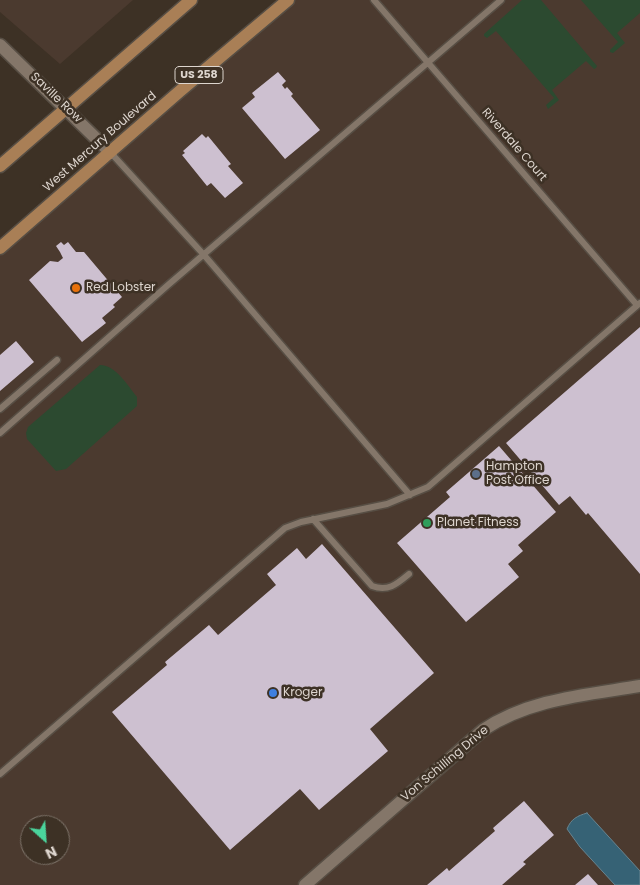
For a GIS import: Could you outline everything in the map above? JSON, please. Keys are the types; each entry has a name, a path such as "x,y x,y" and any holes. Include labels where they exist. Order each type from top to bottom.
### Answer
{"main road":[{"path":"0,166 191,0"},
{"name":"West Mercury Boulevard","path":"0,248 180,91 288,0"}],"street":[{"name":"Saville Row","path":"0,45 67,108 110,153"},
{"name":"Von Schilling Drive","path":"305,885 476,737 496,722 544,703 640,686"}],"lane":[{"name":"Riverdale Court","path":"374,0 639,304"},
{"path":"0,433 501,0"},
{"path":"110,153 204,255 410,495"},
{"path":"0,774 272,538 293,524 387,504 410,495 435,481 639,304"},
{"path":"0,409 57,360"},
{"path":"313,519 372,586 384,589 391,588 409,574"}],"shaded area":[{"path":"0,0 133,0 60,64 0,12"},
{"path":"288,0 640,0 640,885 0,885 0,250"}],"green space":[{"path":"522,0 541,0 597,66 594,69 586,61 552,90 559,100 548,109 546,105 554,98 496,31 487,38 484,36"},
{"path":"581,0 640,0 640,13 617,33 625,43 613,53 610,50 618,42"},
{"path":"100,365 111,368 121,377 137,397 137,406 66,469 56,471 27,439 28,427"}],"water":[{"path":"587,813 640,871 640,885 615,885 580,847 567,829 575,818"}],"building":[{"path":"278,72 286,81 282,85 285,89 287,87 293,94 291,96 320,130 285,159 242,108 255,97 252,93"},
{"path":"202,134 206,138 208,136 231,164 228,166 243,183 225,198 211,183 207,186 182,155 185,153 183,151"},
{"name":"Red Lobster","path":"61,242 64,245 68,242 76,252 84,252 122,297 113,305 115,307 102,318 106,323 82,342 29,280 50,261 58,262 63,258 56,246"},
{"path":"640,327 640,574 588,513 586,515 570,496 559,505 506,443"},
{"path":"16,341 34,362 0,391 0,355"},
{"path":"499,446 556,512 518,545 523,551 508,564 519,577 466,622 397,543 450,497 446,492"},
{"name":"Kroger","path":"322,544 434,673 370,729 388,751 319,810 300,789 230,850 112,712 167,665 165,662 209,625 218,635 276,585 267,574 297,548 306,559"},
{"path":"524,801 554,835 523,862 526,864 502,885 427,885 447,868 449,871 495,831 493,828"},
{"path":"588,874 598,885 575,885"}],"place":[{"name":"Red Lobster","path":"76,288"},
{"name":"Hampton Post Office","path":"476,474"},
{"name":"Planet Fitness","path":"427,523"},
{"name":"Kroger","path":"273,693"}]}
